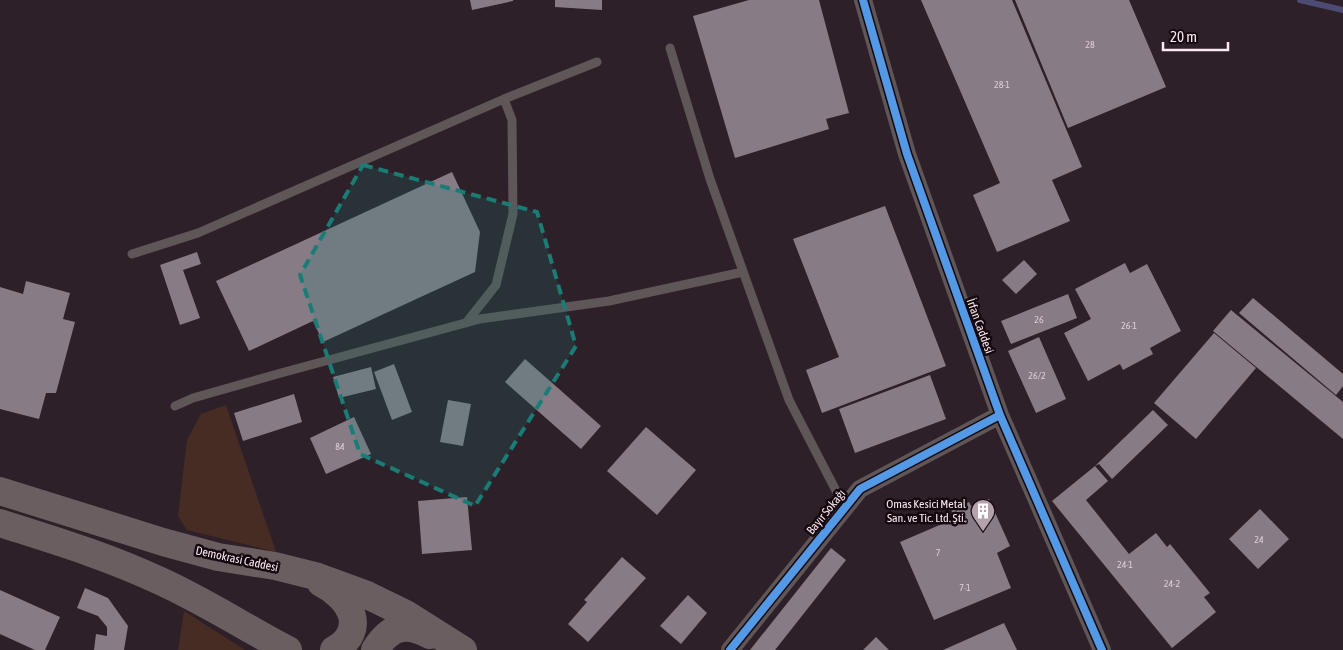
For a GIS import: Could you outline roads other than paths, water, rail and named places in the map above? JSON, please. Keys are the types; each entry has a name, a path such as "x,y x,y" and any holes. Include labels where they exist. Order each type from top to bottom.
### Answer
{"main road":[{"name":"Demokrasi Caddesi","path":"0,491 163,542 218,557 275,566 315,576 367,595 406,614 462,650"},
{"path":"0,523 93,553 157,579 201,600 288,650"},
{"path":"275,566 324,584 338,594 349,607 353,621 351,634 343,645 334,650"},
{"path":"375,650 383,638 404,626 423,631 462,650"},
{"path":"253,631 305,650"}],"street":[{"name":"İrfan Caddesi","path":"863,0 907,154 1000,415 1102,650"},
{"name":"Bayır Sokağı","path":"730,650 860,489 1000,415"}],"lane":[{"path":"670,48 710,179 789,400 845,508"},
{"path":"132,254 198,234 504,99 597,62"},
{"path":"466,323 496,284 513,214 512,120 504,99"},
{"path":"175,406 193,398 480,319 609,301 743,272"}],"waterway":[{"path":"1300,0 1343,10"}],"place":[{"name":"Omas Kesici Metal San. ve Tic. Ltd. Şti.","path":"983,532"}]}
